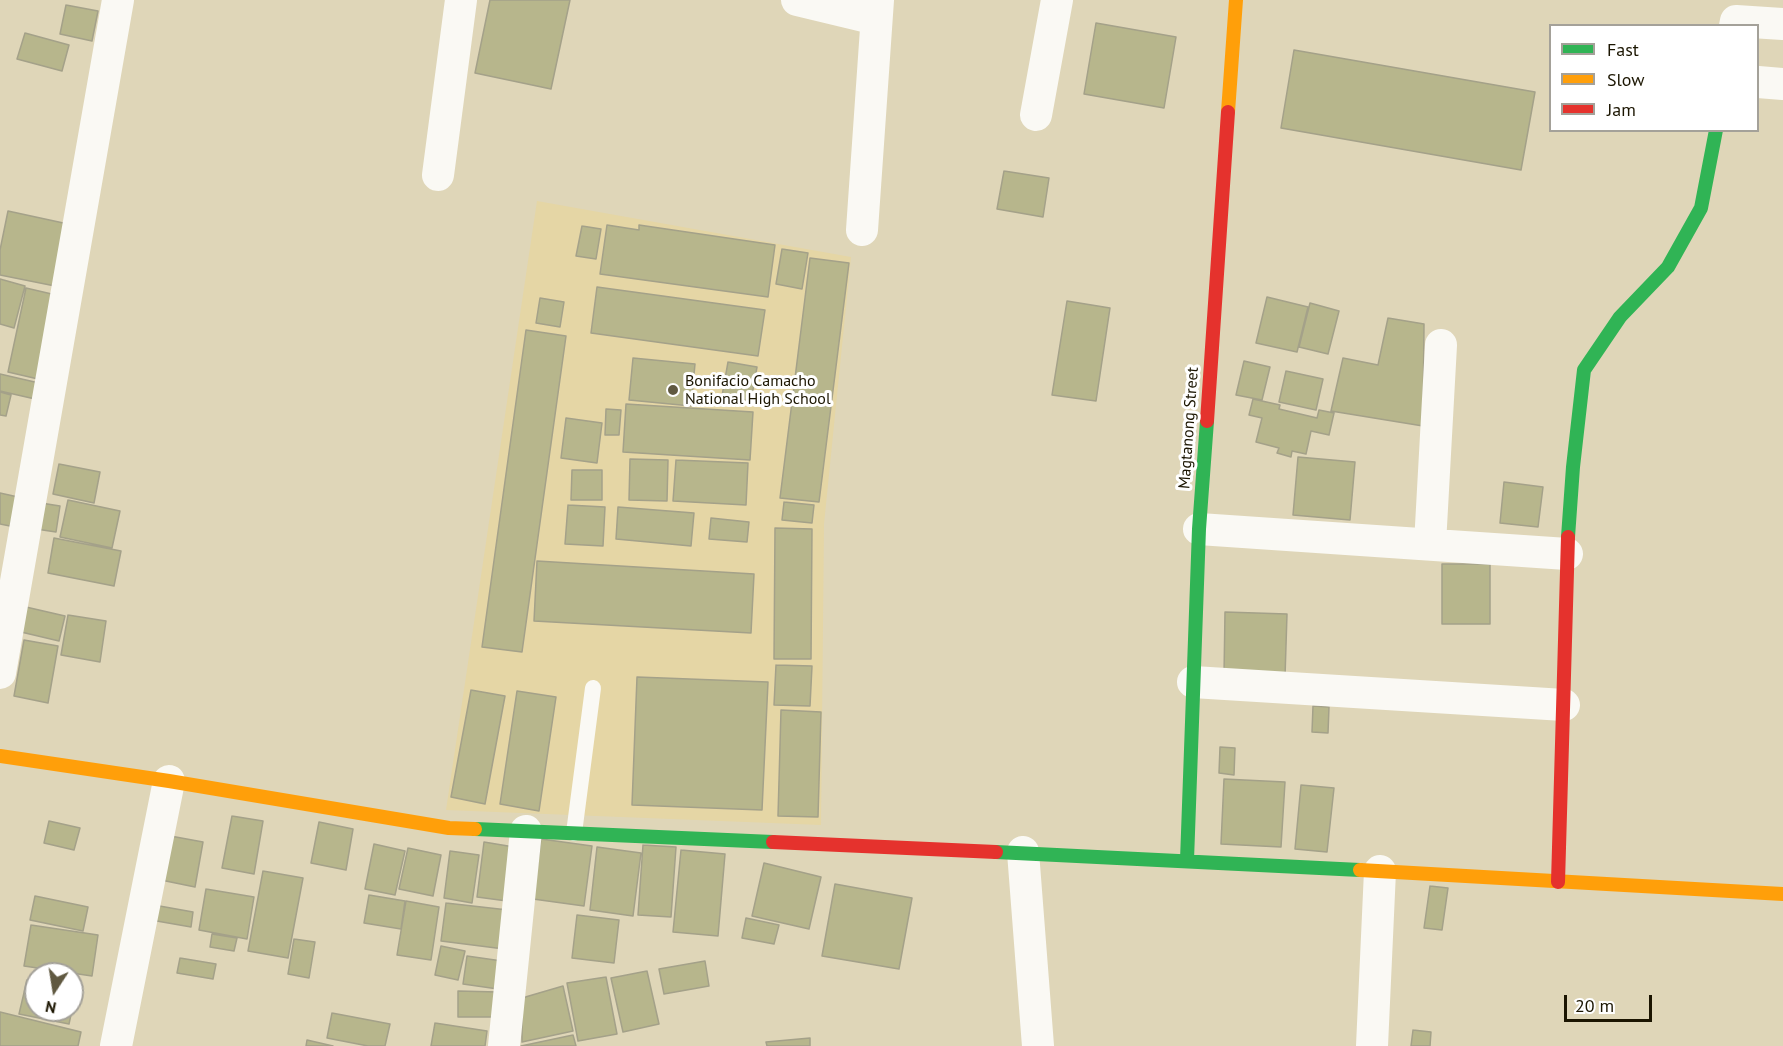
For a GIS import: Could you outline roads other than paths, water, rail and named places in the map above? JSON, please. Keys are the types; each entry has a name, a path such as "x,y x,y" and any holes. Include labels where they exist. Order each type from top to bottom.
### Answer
{"street":[{"path":"0,674 118,0"},
{"path":"438,175 461,0"},
{"path":"797,0 877,10 862,230"},
{"path":"1036,116 1057,0"},
{"name":"Magtanong Street","path":"1187,860 1199,529 1236,0"},
{"path":"1735,24 1736,21 1783,24"},
{"path":"1759,82 1783,84"},
{"path":"1558,882 1567,554 1573,467 1584,370 1620,317 1668,267 1701,208 1716,132"},
{"path":"1430,544 1441,345"},
{"path":"1199,529 1567,554"},
{"path":"1193,682 1564,705"},
{"path":"0,756 169,781 449,828 1187,860 1783,894"},
{"path":"116,1046 169,781"},
{"path":"504,1046 526,831"},
{"path":"1023,852 1038,1046"},
{"path":"1372,1046 1380,871"}],"lane":[{"path":"574,833 592,688"}],"place":[{"name":"Bonifacio Camacho National High School","path":"673,390"}]}
